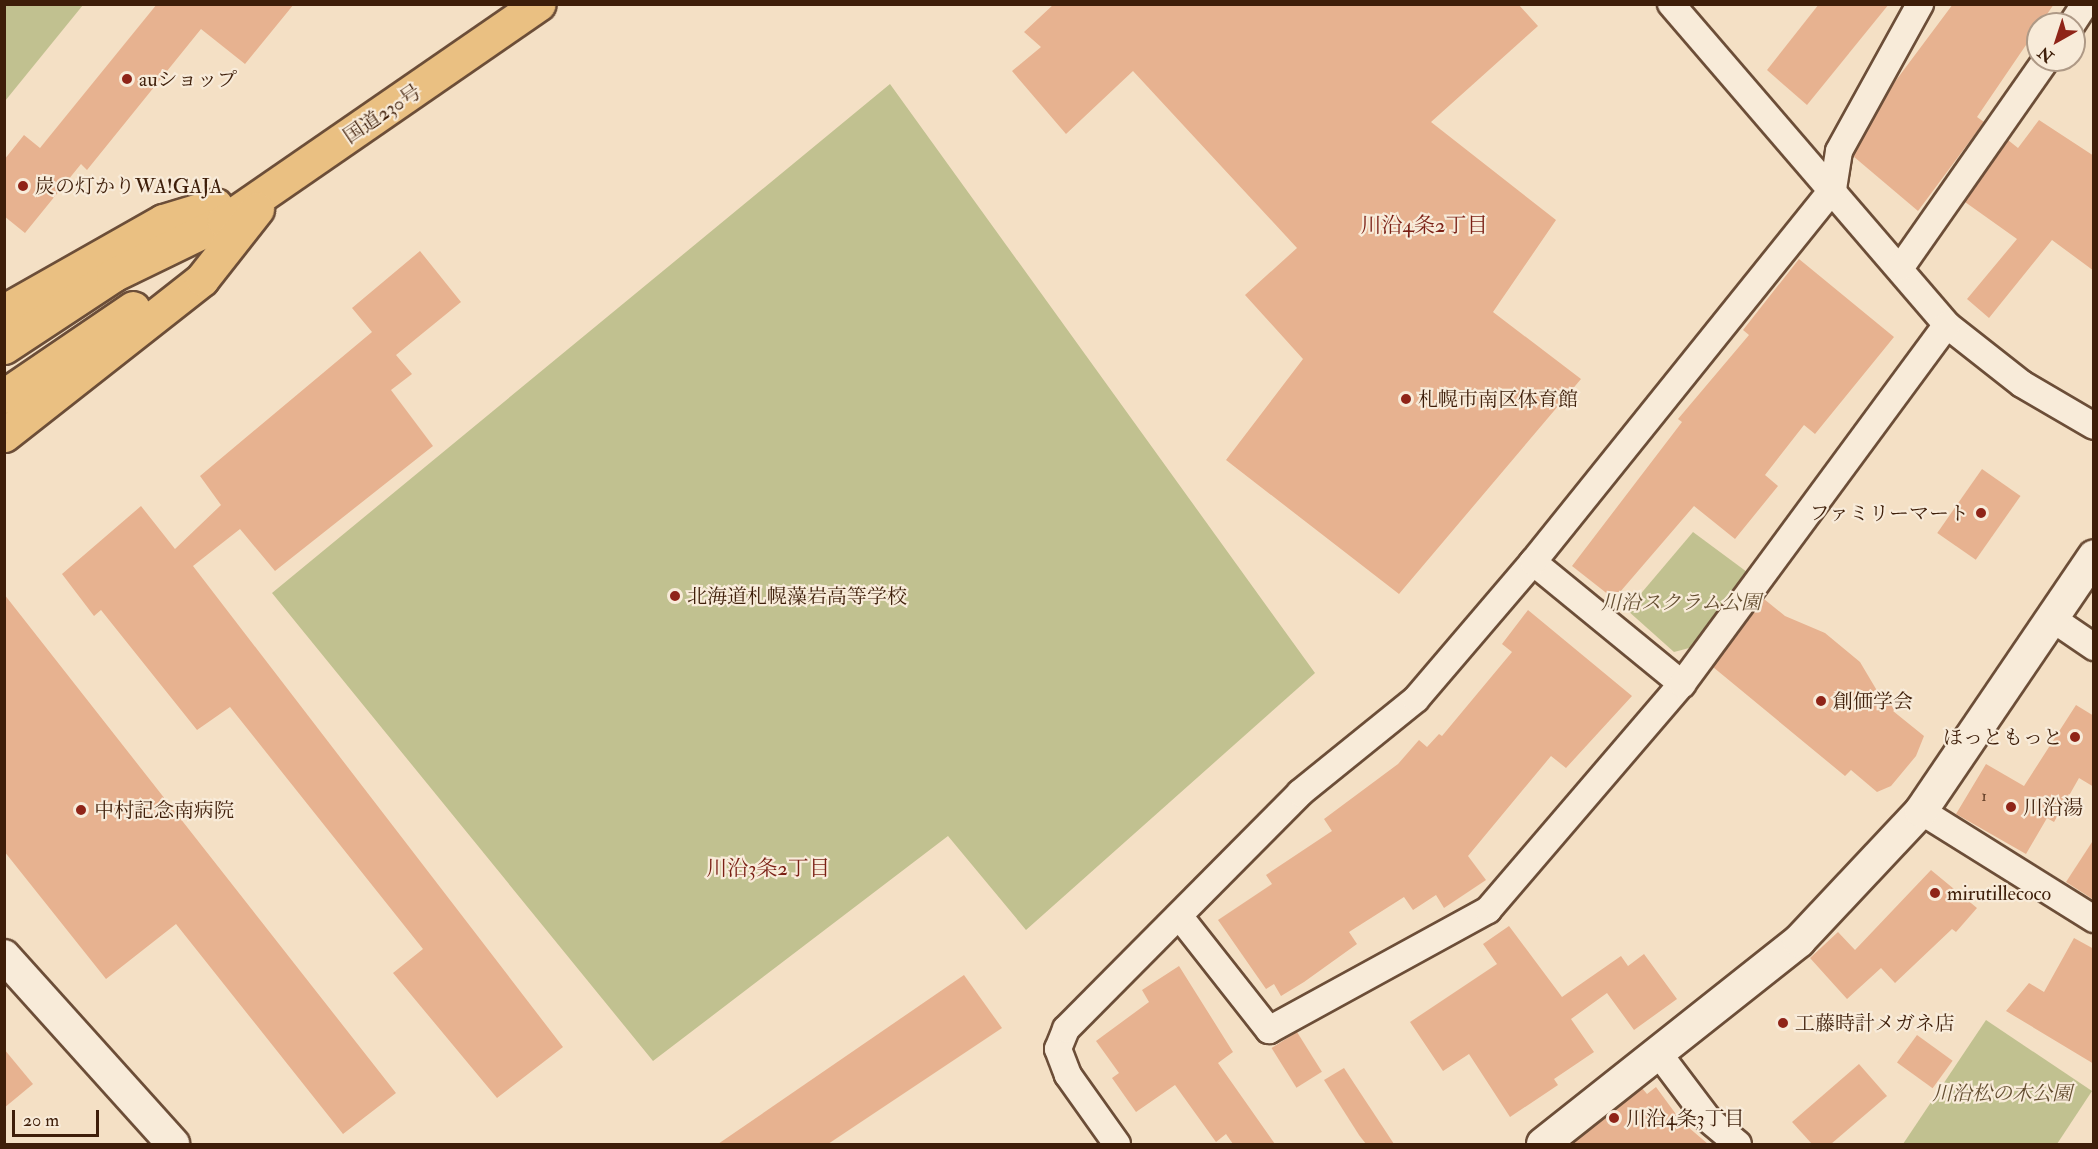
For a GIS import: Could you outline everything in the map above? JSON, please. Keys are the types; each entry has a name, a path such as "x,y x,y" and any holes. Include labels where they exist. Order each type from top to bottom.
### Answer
{"highway":[{"name":"国道230号","path":"4,347 113,275 224,221 538,4"},
{"path":"4,311 163,221 275,186"},
{"path":"4,435 202,279 275,186"},
{"name":"国道230号","path":"4,396 199,258 224,221"}],"street":[{"path":"1671,4 1901,267 1947,325 2022,384 2094,426"},
{"path":"1118,1144 1068,1075 1058,1049 1066,1029 1180,917 1300,793 1416,699 1533,562 1833,189 1839,151 1920,4"},
{"path":"1901,267 2038,72"},
{"path":"1180,917 1269,1030 1488,910 1682,684 1947,325"},
{"path":"1543,1144 1799,941 1921,811 2094,556"},
{"path":"1533,562 1682,684"},
{"path":"2053,619 2094,647"},
{"path":"1921,811 2094,919"},
{"path":"4,957 172,1144"},
{"path":"1659,1054 1708,1119 1738,1144"}],"green space":[{"path":"4,5 83,5 5,101"},
{"name":"北海道札幌藻岩高等学校","path":"890,84 1315,673 1026,930 948,836 653,1061 272,593"},
{"name":"川沿スクラム公園","path":"1693,532 1747,572 1693,647 1674,652 1627,610"},
{"name":"川沿松の木公園","path":"1986,1020 2092,1091 2057,1144 1903,1144"}],"building":[{"path":"157,4 294,4 245,64 201,29 87,170 81,164 25,233 4,216 4,160 24,135 40,148"},
{"path":"1054,4 1518,4 1538,26 1431,122 1556,220 1493,312 1581,379 1399,594 1226,460 1303,359 1245,295 1297,248 1133,71 1066,134 1012,71 1041,47 1024,32"},
{"path":"1819,4 1889,4 1807,105 1767,70"},
{"path":"1953,4 2054,4 2049,12 2026,12 2026,45 1977,117 1984,122 1918,211 1853,156 1894,83"},
{"path":"2039,120 2094,156 2094,271 2052,240 1989,318 1967,299 2017,239 1965,202 2008,140 2018,148"},
{"path":"420,251 461,302 396,355 412,374 391,390 433,446 275,571 240,529 193,566 563,1047 497,1098 393,973 423,949 230,707 197,730 101,610 94,616 62,574 141,506 175,549 221,505 200,476 372,332 352,308"},
{"path":"1799,259 1894,337 1815,434 1804,425 1765,475 1778,486 1735,539 1694,506 1614,599 1572,566 1682,422 1678,419 1749,335 1743,330"},
{"path":"1982,469 2021,496 1976,560 1937,533"},
{"path":"4,594 396,1093 343,1134 176,924 106,979 4,851"},
{"name":"創価学会","path":"1764,599 1785,616 1825,633 1860,662 1879,694 1896,708 1893,711 1924,736 1916,756 1891,786 1877,792 1851,770 1845,776 1713,667"},
{"path":"1528,610 1632,696 1566,768 1551,756 1468,856 1486,880 1444,908 1436,895 1413,910 1404,897 1349,932 1357,944 1304,982 1281,996 1274,984 1266,989 1218,920 1272,884 1266,875 1332,831 1324,819 1398,764 1419,740 1427,747 1439,734 1442,736 1512,652 1502,644"},
{"name":"川沿湯","path":"2076,705 2094,716 2094,787 2079,778 2054,822 2047,818 2026,854 1956,814 1986,764 2024,786"},
{"path":"2094,839 2094,900 2066,882"},
{"path":"1931,870 1977,908 1956,932 1952,929 1895,983 1881,968 1847,999 1810,958 1838,932 1855,950"},
{"path":"1509,926 1562,997 1621,956 1628,966 1644,954 1677,999 1634,1030 1607,993 1571,1019 1594,1052 1554,1079 1558,1085 1510,1117 1469,1054 1443,1071 1410,1022 1497,964 1483,944"},
{"path":"2074,938 2094,949 2094,1064 2006,1011 2029,983 2044,992"},
{"path":"1179,966 1233,1052 1218,1063 1275,1144 1233,1144 1226,1134 1216,1142 1175,1085 1136,1112 1112,1078 1119,1073 1096,1041 1149,1002 1142,990"},
{"path":"964,975 1002,1028 828,1144 718,1144"},
{"path":"1297,1032 1322,1072 1296,1088 1272,1048"},
{"path":"1917,1035 1953,1061 1933,1088 1897,1063"},
{"path":"4,1049 33,1084 4,1108"},
{"path":"1859,1064 1887,1096 1831,1144 1812,1144 1792,1122"},
{"path":"1344,1068 1394,1144 1366,1144 1359,1135 1324,1080"},
{"path":"1656,1087 1681,1121 1708,1144 1571,1144 1642,1088 1647,1094"}],"place":[{"name":"auショップ","path":"127,79"},
{"name":"炭の灯かりWA!GAJA","path":"23,186"},
{"name":"札幌市南区体育館","path":"1406,399"},
{"name":"ファミリーマート","path":"1981,513"},
{"name":"北海道札幌藻岩高等学校","path":"675,596"},
{"name":"創価学会","path":"1821,701"},
{"name":"ほっともっと","path":"2075,737"},
{"name":"川沿湯","path":"2011,807"},
{"name":"中村記念南病院","path":"81,810"},
{"name":"mirutillecoco","path":"1935,893"},
{"name":"工藤時計メガネ店","path":"1783,1023"},
{"name":"川沿4条3丁目","path":"1614,1118"}],"district":[{"name":"川沿4条2丁目","path":"1424,226"},
{"name":"川沿3条2丁目","path":"768,869"}]}
